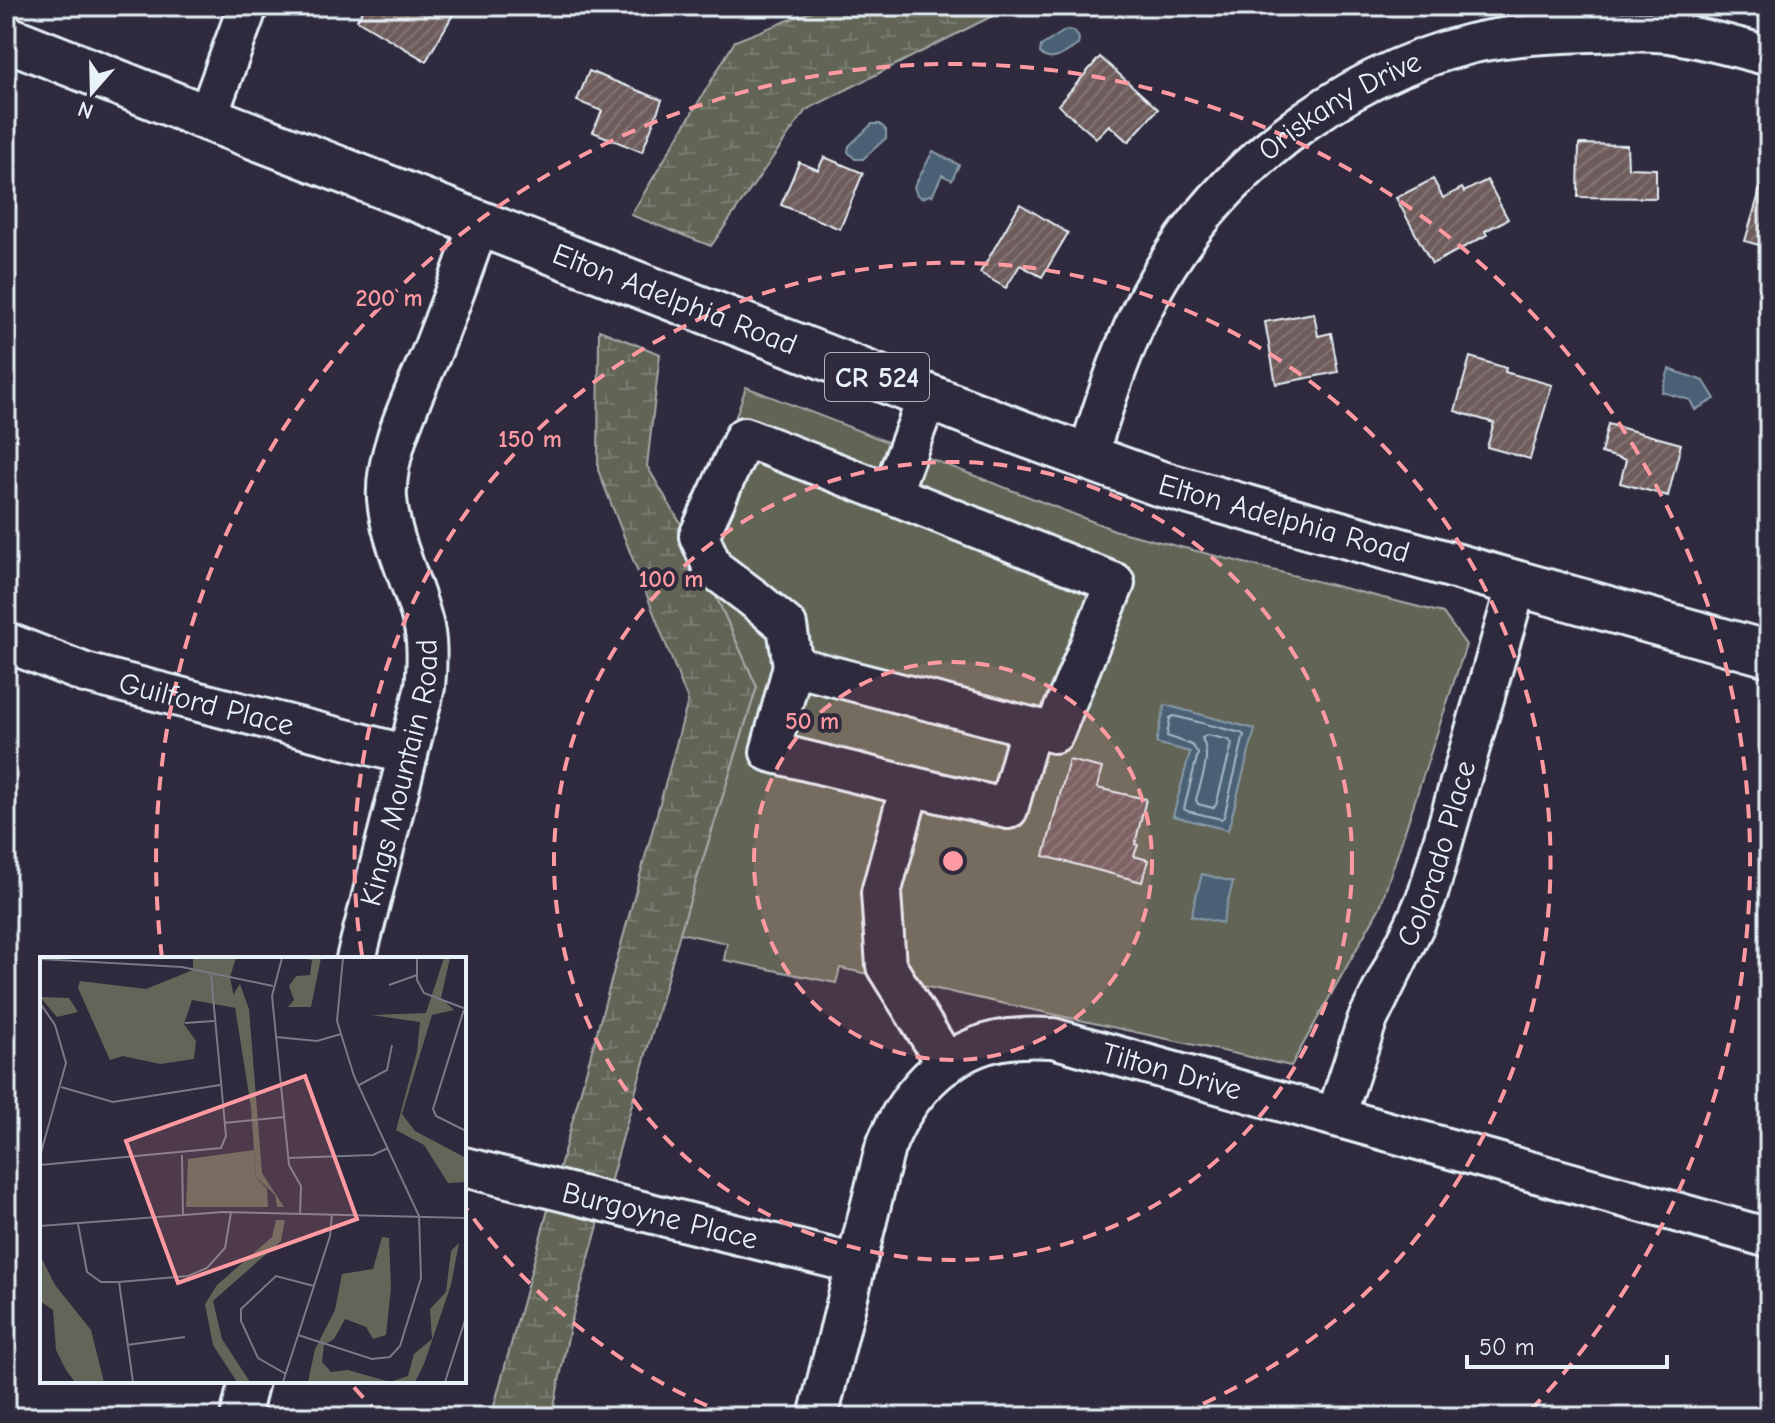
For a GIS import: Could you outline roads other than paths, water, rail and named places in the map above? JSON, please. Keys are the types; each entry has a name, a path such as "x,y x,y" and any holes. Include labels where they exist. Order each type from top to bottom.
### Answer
{"main road":[{"name":"Elton Adelphia Road","path":"6,38 1158,483 1769,654"}],"street":[{"path":"207,118 248,6"},
{"name":"Oriskany Drive","path":"1087,458 1131,332 1169,262 1196,223 1251,164 1293,129 1341,99 1397,69 1432,56 1472,44 1542,33 1668,33 1769,56"},
{"name":"Kings Mountain Road","path":"357,957 425,687 425,631 390,523 387,495 389,466 396,439 458,285 479,223"},
{"path":"891,494 928,396"},
{"path":"793,666 1031,727 1054,733 1115,583 744,437 699,536 713,568 787,626 793,666 770,752 1008,809 1031,727"},
{"name":"Colorado Place","path":"1336,1116 1367,1021 1428,894 1517,584"},
{"name":"Guilford Place","path":"6,642 85,673 408,755"},
{"path":"910,786 881,893 886,966 947,1064"},
{"name":"Tilton Drive","path":"818,1417 893,1126 923,1084 947,1064 991,1043 1019,1038 1053,1038 1769,1238"},
{"name":"Burgoyne Place","path":"466,1167 856,1264"},
{"path":"240,1417 248,1383"}],"water":[{"path":"1066,30 1074,31 1079,38 1078,45 1054,58 1044,57 1040,53 1041,46"},
{"path":"872,124 880,124 886,130 886,138 863,159 855,159 848,152 849,146"},
{"path":"933,151 959,165 952,180 942,175 932,196 923,198 917,195 914,187"},
{"path":"1669,369 1704,381 1715,399 1695,410 1690,400 1662,392"},
{"path":"1165,705 1255,729 1228,830 1173,816 1190,752 1156,743"},
{"path":"1202,874 1233,882 1222,923 1191,916"}]}
